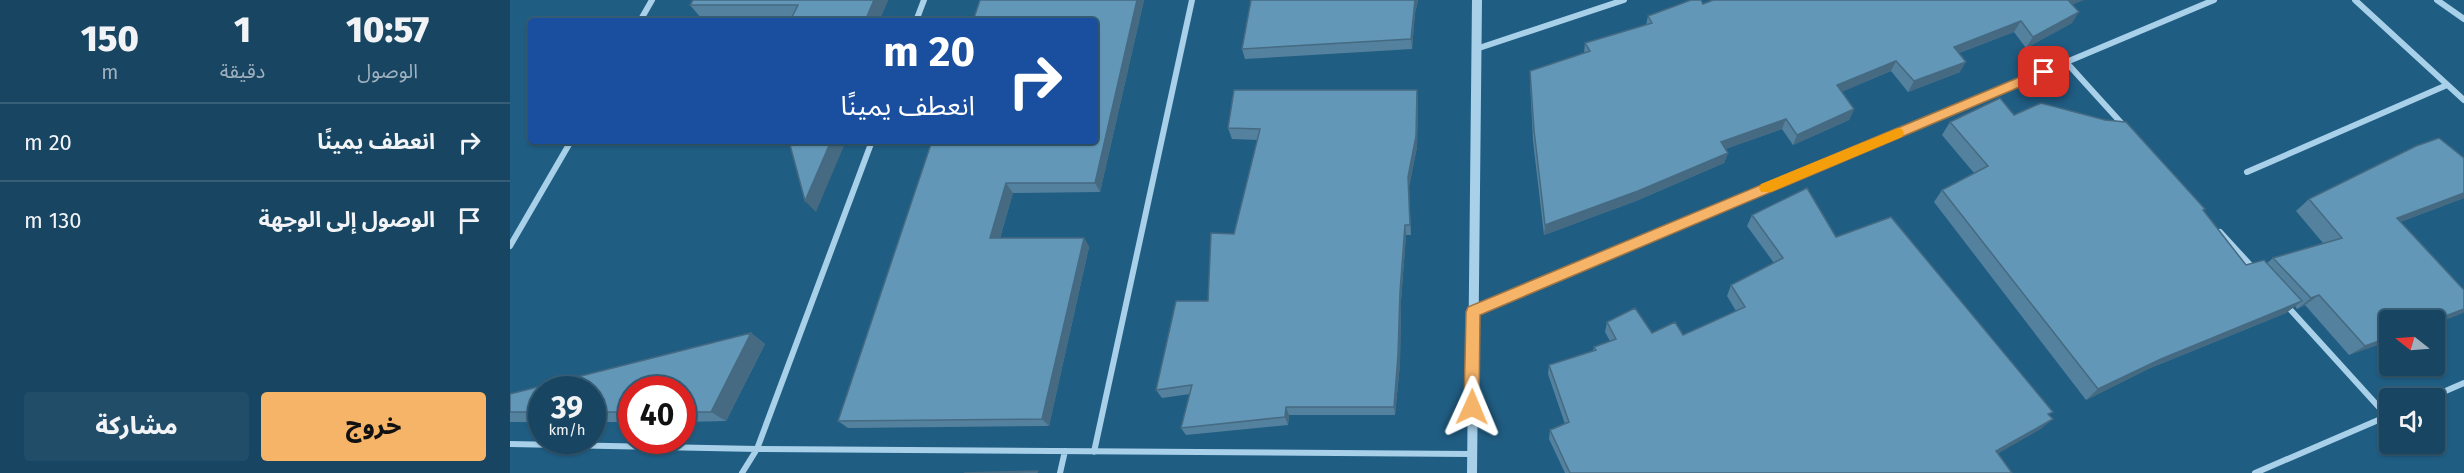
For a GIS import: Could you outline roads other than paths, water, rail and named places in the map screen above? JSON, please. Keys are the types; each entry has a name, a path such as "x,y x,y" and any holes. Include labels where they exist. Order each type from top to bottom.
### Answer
{"street":[{"path":"642,18 652,0"},
{"path":"917,18 924,0"},
{"path":"1094,452 1192,0"},
{"path":"1472,473 1477,0"},
{"path":"1476,48 1624,0"},
{"path":"1473,312 2214,0"},
{"path":"2355,0 2464,100"},
{"path":"2437,0 2464,19"},
{"path":"2066,62 2130,133"},
{"path":"2247,172 2447,85"},
{"path":"510,246 569,144"},
{"path":"742,473 757,449 871,144"},
{"path":"2218,230 2259,275"},
{"path":"2283,301 2379,406"},
{"path":"2445,391 2464,383"},
{"path":"2255,473 2379,420"},
{"path":"510,444 757,449 1471,454"},
{"path":"1060,473 1065,451"}]}
